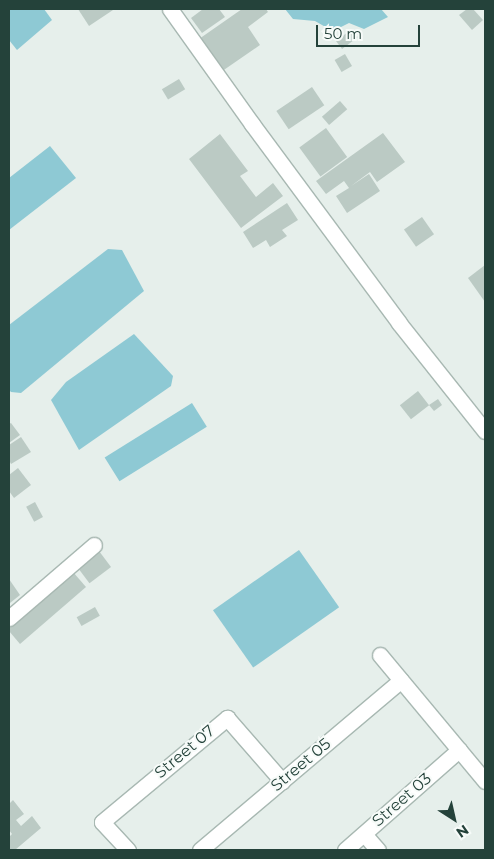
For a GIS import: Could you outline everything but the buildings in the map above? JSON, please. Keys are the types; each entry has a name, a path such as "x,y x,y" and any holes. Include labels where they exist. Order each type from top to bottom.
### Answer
{"street":[{"path":"170,9 252,124 399,323 485,431"},
{"path":"9,618 94,545"},
{"path":"380,655 485,781"},
{"name":"Street 05","path":"200,850 401,680"},
{"name":"Street 07","path":"128,850 102,822 227,718 282,781"},
{"name":"Street 03","path":"345,850 459,750"},
{"path":"364,834 378,850"}],"water":[{"path":"9,9 44,9 52,20 17,50 9,40"},
{"path":"285,9 381,9 388,17 364,29 349,23 337,29 329,29 315,21 293,19"},
{"path":"50,146 76,178 9,230 9,178"},
{"path":"108,249 122,250 144,291 21,393 11,392 9,390 9,325"},
{"path":"134,334 173,376 171,386 79,450 51,400 66,382"},
{"path":"192,403 207,427 119,481 105,458"},
{"path":"299,550 339,607 253,668 213,610"}]}
